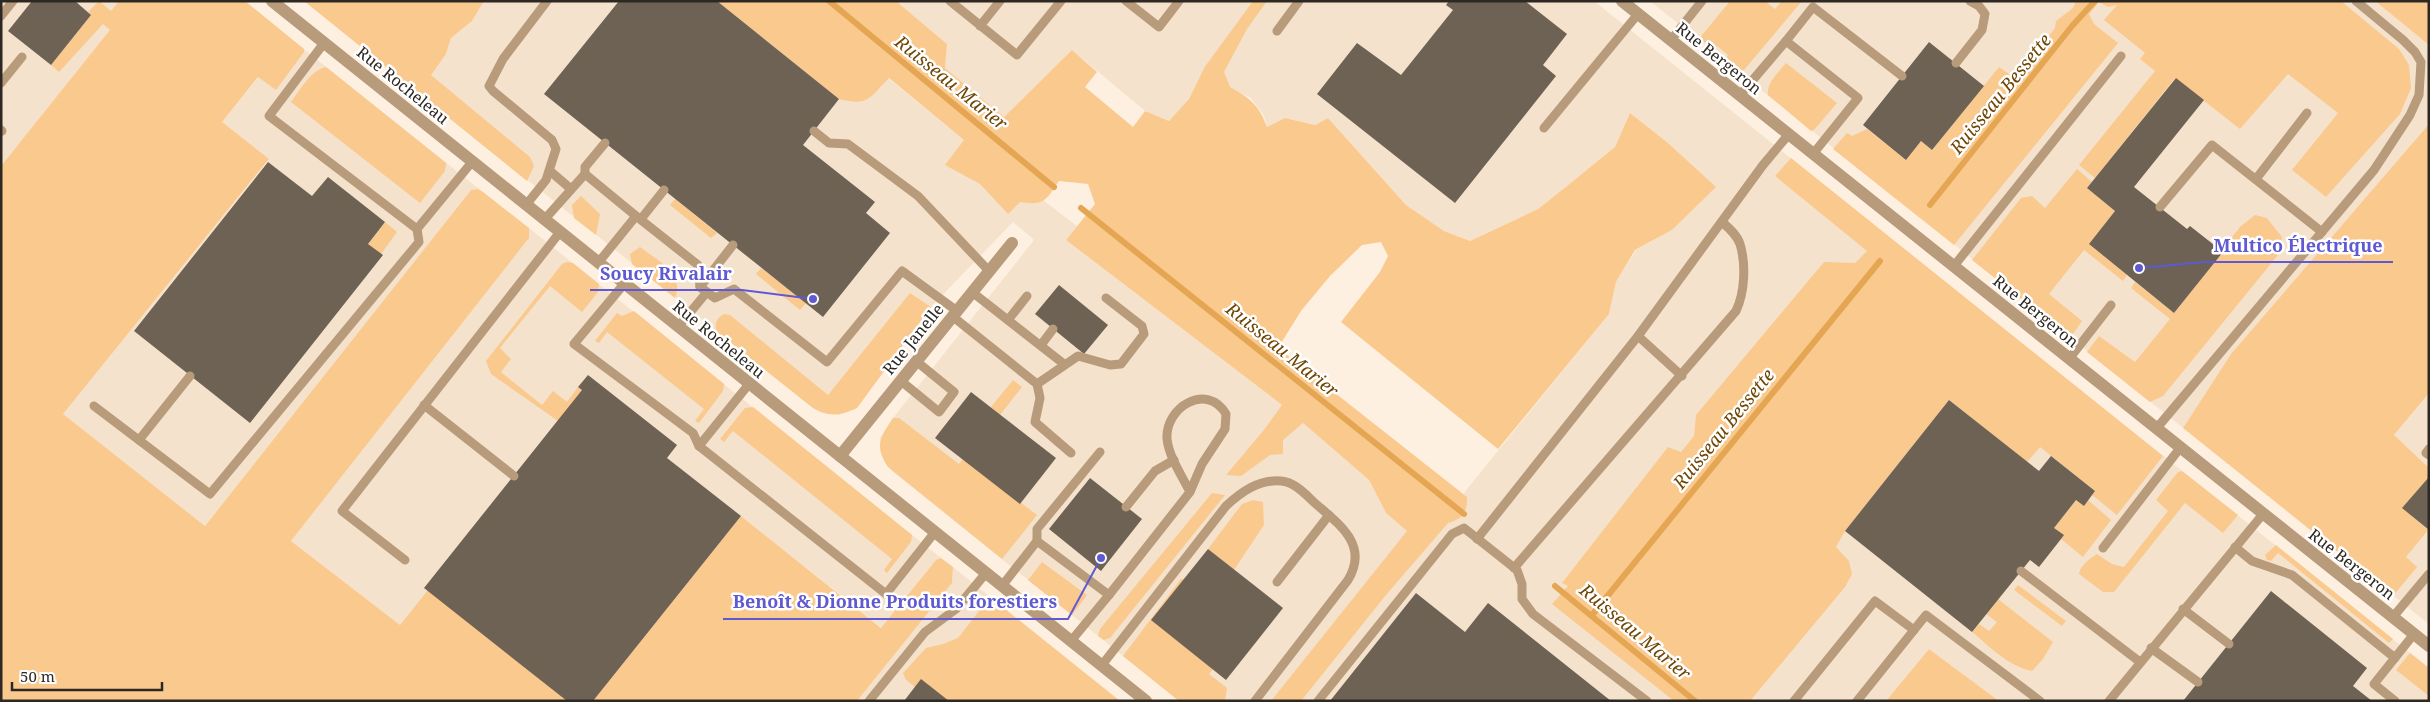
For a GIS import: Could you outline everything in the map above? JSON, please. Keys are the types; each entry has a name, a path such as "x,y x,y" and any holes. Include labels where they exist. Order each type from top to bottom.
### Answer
{"street":[{"name":"Rue Rocheleau","path":"272,1 1146,701"},
{"name":"Rue Bergeron","path":"1622,1 2429,646"},
{"name":"Rue Janelle","path":"840,456 1012,243"}],"lane":[{"path":"1,16 13,1"},
{"path":"526,205 550,171 556,149 554,144 493,92 489,86 503,59 547,1"},
{"path":"950,1 1017,55 1061,1"},
{"path":"980,26 1000,1"},
{"path":"1126,1 1159,27 1179,1"},
{"path":"1277,31 1299,1"},
{"path":"1671,40 1702,1"},
{"path":"1956,63 1985,24 1985,14 1970,1"},
{"path":"2156,429 2374,170 2410,115 2419,95 2425,61 2356,1"},
{"path":"1740,95 1816,4 1902,76"},
{"path":"1544,128 1638,14"},
{"path":"1786,41 1858,98 1813,154"},
{"path":"94,406 210,494 419,242 417,229 269,116 324,43"},
{"path":"1954,266 2121,56"},
{"path":"1,83 22,57"},
{"path":"2256,179 2307,113"},
{"path":"814,131 829,143 848,144 918,196 989,271"},
{"path":"1477,539 1638,336 1763,165 1789,134"},
{"path":"544,220 585,174 585,167 605,143"},
{"path":"2160,208 2212,145 2322,232"},
{"path":"417,229 472,162"},
{"path":"550,171 571,189"},
{"path":"585,174 698,265 703,289 715,298 734,289 827,362 902,271 1036,384 1040,398 1035,422 1071,453"},
{"path":"598,263 664,190"},
{"path":"1514,568 1730,321 1740,302 1743,276 1740,243 1722,222"},
{"path":"405,560 342,511 560,232"},
{"path":"678,327 733,245"},
{"path":"624,284 574,344 693,433 699,446 886,594 935,532"},
{"path":"972,292 1064,364"},
{"path":"1008,320 1027,296"},
{"path":"1036,384 1078,356 1110,365 1121,364 1141,341 1144,334 1142,326 1106,298"},
{"path":"2069,359 2110,305"},
{"path":"1041,345 1053,329"},
{"path":"1638,336 1682,376"},
{"path":"901,380 939,412 954,392 916,361"},
{"path":"139,440 190,376"},
{"path":"699,446 749,384"},
{"path":"1071,641 1109,596 1190,492 1202,464 1226,429 1226,414 1215,402 1207,398 1197,398 1185,403 1177,410 1168,429 1170,451 1190,492"},
{"path":"424,406 514,476"},
{"path":"2103,548 2180,448"},
{"path":"2429,449 2426,453 2429,455"},
{"path":"1002,586 1037,541 1036,529 1100,452"},
{"path":"1126,507 1155,470 1174,460"},
{"path":"1102,665 1226,506 1247,489 1275,481 1291,484 1347,531 1352,540 1355,557 1353,570 1255,701"},
{"path":"2109,701 2263,514"},
{"path":"1277,582 1329,515"},
{"path":"1318,701 1452,534 1464,528 1514,568 1522,584 1522,599 1533,614 1647,701"},
{"path":"1037,541 1109,596"},
{"path":"2235,547 2252,561 2292,575 2395,658"},
{"path":"2021,570 2140,662"},
{"path":"868,701 925,632 956,609 986,573"},
{"path":"2393,617 2429,574"},
{"path":"1794,701 1874,601 1914,630"},
{"path":"2183,609 2229,644"},
{"path":"1857,701 1926,615 2040,701"},
{"path":"2395,701 2374,684 2414,634"},
{"path":"2151,648 2198,682"}],"shaded area":[{"path":"1,1 134,1 1,166"},
{"path":"99,1 111,11 119,1 245,1 304,49 304,52 276,90 258,77 222,122 269,159 63,414 205,526 471,190 478,189 529,228 529,238 291,541 400,625 428,590 567,701 1,701 1,166 110,30 103,24 59,72 51,65 91,15 88,12"},
{"path":"304,1 484,1 472,21 451,38 446,54 431,75 530,157 534,166 527,181"},
{"path":"484,1 717,1 888,78 964,140 1077,226 1066,240 1282,405 1369,480 1386,513 1467,497 1463,494 1609,314 1616,282 1636,250 1672,230 1715,187 1668,143 1630,113 1615,147 1567,186 1538,209 1470,241 1444,231 1406,205 1328,118 1315,125 1285,118 1267,127 1264,116 1251,98 1230,88 1204,68 1189,99 1169,121 1145,111 1072,50 1004,117 945,68 947,44 896,1 1594,1 2429,668 2429,701 1999,701 1929,649 1886,701 1179,701 892,471 883,459 880,438 893,418 1034,240 1013,222 931,307 857,408 839,415 822,413 813,408 416,91 423,85 446,54 451,38 472,21"},
{"path":"717,1 896,1 947,44 945,68 1004,117 1072,50 1097,72 1085,87 1133,127 1145,111 1169,121 1189,99 1204,68 1253,1 1267,1 1247,29 1224,72 1230,87 1253,103 1261,113 1267,127 1285,118 1315,125 1328,118 1406,205 1444,231 1470,241 1538,209 1615,147 1630,113 1668,143 1716,187 1672,230 1635,250 1616,282 1609,314 1498,449 1341,322 1380,272 1388,256 1381,242 1362,245 1330,276 1301,311 1278,348 1467,497 1466,507 1464,514 1448,523 1386,595 1301,701 1271,701 1407,531 1386,513 1369,480 1303,423 1283,440 1283,454 1270,455 1241,476 1226,475 1282,405 1066,240 1095,204 1088,184 1059,181 1044,200 1035,203 1020,202 1008,214 980,184 945,165 964,140 889,78 868,99 857,102 839,99"},
{"path":"1650,1 2375,1 2429,45 2429,124 2231,354 2183,428"},
{"path":"1730,1 1765,1 1775,9 1782,1 1802,1 1744,70 1737,71 1724,61 1728,55 1717,46 1714,50 1703,41 1701,43 1698,40"},
{"path":"2076,1 2341,1 2399,49 2409,65 2411,88 2400,114 2326,197 2292,170 2338,113 2288,74 2240,129 2175,78 2095,178 2079,165 2155,71 2140,59 2145,53 2104,20 2117,5 2108,7 2099,2 2089,14 2094,24 2118,43 1954,245 1833,149 1847,133 1852,136 1867,129 1906,160 1921,141 1932,150 1999,67 2009,74 2024,68 2055,28 2056,21 2073,8"},
{"path":"2375,1 2429,1 2429,45"},
{"path":"290,38 483,192 478,189 471,190 205,526 62,414 269,160 222,122"},
{"path":"1786,63 1837,103 1814,130 1811,131 1768,95 1771,82"},
{"path":"326,67 446,163 445,171 420,203 291,102 315,72"},
{"path":"2429,124 2429,393 2394,435 2429,468 2429,477 2403,508 2428,530 2406,557 2417,567 2393,596 2183,428 2231,354"},
{"path":"1791,158 2163,456 2117,515 2092,495 2095,491 2040,447 2027,462 1949,400 1845,531 1836,547 1849,561 1852,574 1845,587 1750,701 1674,701 1552,604 1568,586 1562,583 1668,447 1681,452 1694,436 1696,415 1824,262 1855,263 1867,251 1775,176"},
{"path":"2077,169 2092,182 2087,188 2115,211 2089,244 2127,275 2123,281 2084,250 2049,294 2082,321 2070,338 1972,260 2021,198 2032,196 2045,208"},
{"path":"581,196 600,214 596,235 574,218 572,205"},
{"path":"675,199 717,233 711,238 670,205"},
{"path":"2255,215 2267,218 2282,237 2278,255 2163,396 2150,402 2087,352 2099,336 2135,362 2170,319 2131,288 2135,282 2174,313 2223,252 2221,251 2240,227"},
{"path":"385,222 397,232 381,254 368,244"},
{"path":"529,228 941,558 931,566 882,628 741,516 593,701 567,701 428,590 400,625 291,541 529,238"},
{"path":"640,247 668,268 673,275 677,289 675,298 632,264 630,254"},
{"path":"567,262 573,263 599,284 598,292 582,312 550,286 500,348 511,359 501,372 542,405 553,391 567,402 578,387 582,390 558,421 491,374 486,361 562,264"},
{"path":"761,268 806,303 800,310 756,274"},
{"path":"910,293 931,307 857,408 840,414 824,413 813,408 716,331 718,319 724,314 730,315 828,395"},
{"path":"634,311 724,384 723,391 699,423 695,421 704,409 607,332 599,343 595,341 617,313 622,316"},
{"path":"1013,380 1022,387 1000,415 991,407"},
{"path":"2429,393 2429,624 2305,526 2336,505"},
{"path":"753,407 912,535 911,542 887,573 884,570 892,559 733,431 724,442 720,439 745,408"},
{"path":"893,418 899,418 959,464 963,459 1037,515 1002,559 888,467 881,453 880,442"},
{"path":"2182,471 2238,515 2223,533 2185,503 2114,592 2103,592 2079,574 2083,565 2097,554 2112,564 2124,567 2168,511 2156,500 2178,472"},
{"path":"1212,493 1225,495 1110,638 1104,640 1098,636 1100,629"},
{"path":"1253,500 1263,502 1264,525 1234,570 1208,549 1242,504"},
{"path":"2076,500 2084,506 2088,500 2111,520 2083,557 2061,539 2063,535 2054,528"},
{"path":"741,516 881,628 936,560 941,558 953,567 952,583 857,701 593,701"},
{"path":"2276,545 2393,639 2389,643 2278,553 2271,561 2267,560 2265,555"},
{"path":"1042,562 1087,595 1072,615 1028,580"},
{"path":"953,567 1120,701 857,701 952,583"},
{"path":"1181,579 1185,579 1213,669 1209,674 1227,688 1225,701 1179,701 1123,656"},
{"path":"2018,585 2066,621 2062,626 2014,590"},
{"path":"990,597 1120,701 949,701 915,687 906,680 903,673 926,648 958,638"},
{"path":"1998,599 2053,642 2043,659 2032,671 2023,669 2007,660 1972,632 1979,624 1989,631 1997,622 1986,614"},
{"path":"1929,649 1999,701 1886,701"},
{"path":"2410,653 2429,668 2429,696 2396,670"}],"building":[{"path":"32,1 75,1 91,15 51,65 8,31"},
{"path":"619,1 717,1 839,99 803,145 875,202 866,213 890,233 823,317 544,94"},
{"path":"1449,1 1525,1 1567,34 1543,65 1556,76 1455,203 1317,94 1357,43 1401,75 1453,10 1446,5"},
{"path":"1929,42 1984,86 1932,150 1921,141 1906,160 1863,125"},
{"path":"2176,78 2204,100 2134,187 2187,229 2190,226 2223,252 2174,313 2089,244 2115,211 2087,188"},
{"path":"268,162 312,196 328,177 385,222 368,244 383,255 250,423 134,331"},
{"path":"1059,285 1108,325 1084,354 1035,314"},
{"path":"588,375 677,445 667,458 741,516 593,701 567,701 424,588 582,390 578,387"},
{"path":"971,392 1056,458 1020,504 935,438"},
{"path":"1949,400 2039,471 2051,456 2095,491 2084,506 2076,500 2054,528 2064,535 2039,567 2030,560 1972,632 1845,531"},
{"path":"2429,477 2429,530 2402,508"},
{"path":"1090,478 1142,519 1101,571 1049,529"},
{"path":"1208,549 1283,608 1226,680 1151,620"},
{"path":"2271,591 2367,668 2353,686 2372,701 2183,701"},
{"path":"1416,593 1465,632 1488,603 1611,701 1330,701"},
{"path":"921,679 949,701 904,701"}],"waterway":[{"name":"Ruisseau Marier","path":"829,1 1054,187"},
{"name":"Ruisseau Bessette","path":"1930,205 2072,26 2095,1"},
{"name":"Ruisseau Marier","path":"1081,208 1464,514"},
{"name":"Ruisseau Bessette","path":"1592,615 1880,261"},
{"name":"Ruisseau Marier","path":"1555,586 1695,701"}],"place":[{"name":"Multico Électrique","path":"2139,268"},
{"name":"Soucy Rivalair","path":"813,299"},
{"name":"Benoît & Dionne Produits forestiers","path":"1101,558"}]}
